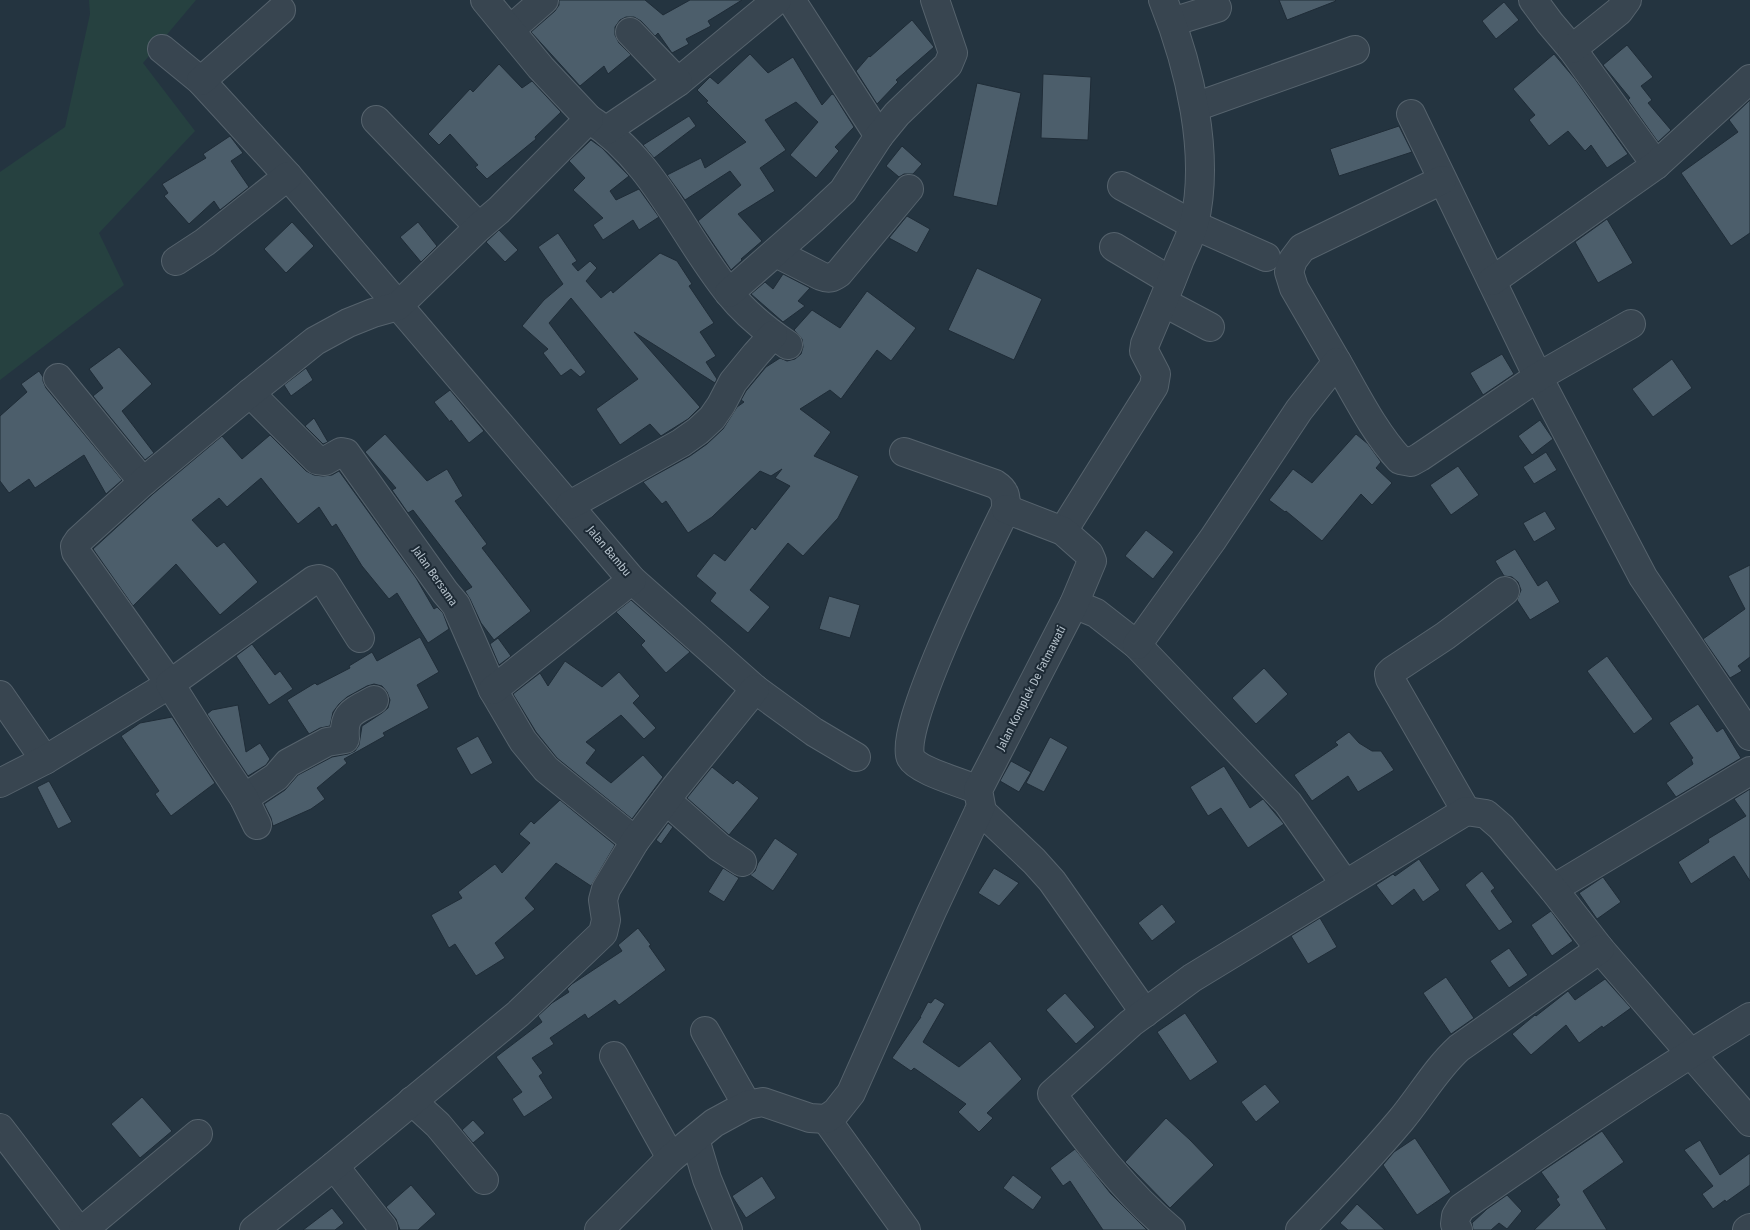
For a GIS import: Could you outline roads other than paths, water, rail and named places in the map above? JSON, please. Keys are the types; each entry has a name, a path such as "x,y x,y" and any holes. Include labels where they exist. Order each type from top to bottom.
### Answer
{"street":[{"path":"484,0 540,68 647,171 729,293 781,340 756,354 733,382 712,418 698,431 681,443 570,505"},
{"path":"510,30 544,0"},
{"path":"257,825 244,798 170,684 76,552 75,546 79,540 143,482 315,341 348,323 398,306 479,228 598,125 678,82 777,0"},
{"path":"791,0 879,136"},
{"path":"729,293 776,253 843,191 879,136 897,114 948,65 953,53 936,0"},
{"path":"1533,0 1572,49 1656,165"},
{"path":"1572,49 1619,11 1627,0"},
{"path":"1006,508 1063,531 1154,386 1156,374 1144,351 1145,344 1194,225 1200,188 1199,145 1195,107 1168,11 1217,8"},
{"path":"201,81 280,10"},
{"path":"630,32 678,82"},
{"name":"Jalan Bambu","path":"162,49 201,81 288,176 632,580 755,689 814,732 856,757"},
{"path":"1195,107 1355,50"},
{"path":"1492,281 1656,165 1750,80"},
{"path":"1412,114 1538,377 1643,577 1750,736"},
{"path":"376,120 479,228"},
{"path":"176,261 205,242 288,176"},
{"path":"1442,180 1302,248 1293,260 1289,272 1294,288 1375,427 1400,460 1410,462 1420,457 1538,377 1631,324"},
{"path":"1122,186 1194,225 1266,257"},
{"path":"776,253 821,276 833,277 909,189"},
{"path":"1114,248 1210,327"},
{"path":"1137,645 1213,539 1299,410 1337,362"},
{"path":"58,378 143,482"},
{"name":"Jalan Bersama","path":"250,393 317,460 325,461 341,452 346,453 456,605 493,690 523,741 546,769 635,841"},
{"path":"904,452 995,484 1006,494 1006,508 942,644 913,727 909,754 918,766 979,800 1034,860 1052,881 1145,1013"},
{"name":"Jalan Komplek De Fatmawati","path":"826,1119 836,1112 851,1093 979,800 1074,604 1092,559 1089,554 1063,531"},
{"path":"0,783 45,760 170,684 314,580 324,581 360,638"},
{"path":"493,690 632,580"},
{"path":"1466,811 1390,679 1390,674 1392,670 1445,636 1505,591"},
{"path":"1074,604 1096,614 1137,645 1288,803 1345,884"},
{"path":"254,1230 518,1014 603,933 606,920 603,900 606,889 635,841 755,689"},
{"path":"0,695 45,760"},
{"path":"244,798 276,777 288,763 327,742 345,739 344,727 346,718 374,700"},
{"path":"1553,889 1750,771"},
{"path":"666,800 719,847 742,862"},
{"path":"1171,1230 1146,1209 1080,1132 1052,1094 1131,1023 1192,978 1466,811 1486,814 1501,827 1600,948 1750,1122"},
{"path":"1300,1230 1385,1140 1412,1107 1443,1063 1453,1053 1600,948"},
{"path":"1458,1230 1454,1224 1461,1208 1565,1136 1691,1053 1750,1017"},
{"path":"705,1031 747,1105"},
{"path":"614,1056 671,1158"},
{"path":"412,1101 438,1125 484,1180"},
{"path":"599,1230 671,1158 714,1123 747,1105 763,1102 810,1118 826,1119 906,1230"},
{"path":"0,1128 78,1230"},
{"path":"82,1230 198,1134"},
{"path":"694,1139 707,1179 728,1230"},
{"path":"334,1166 383,1228"}]}
